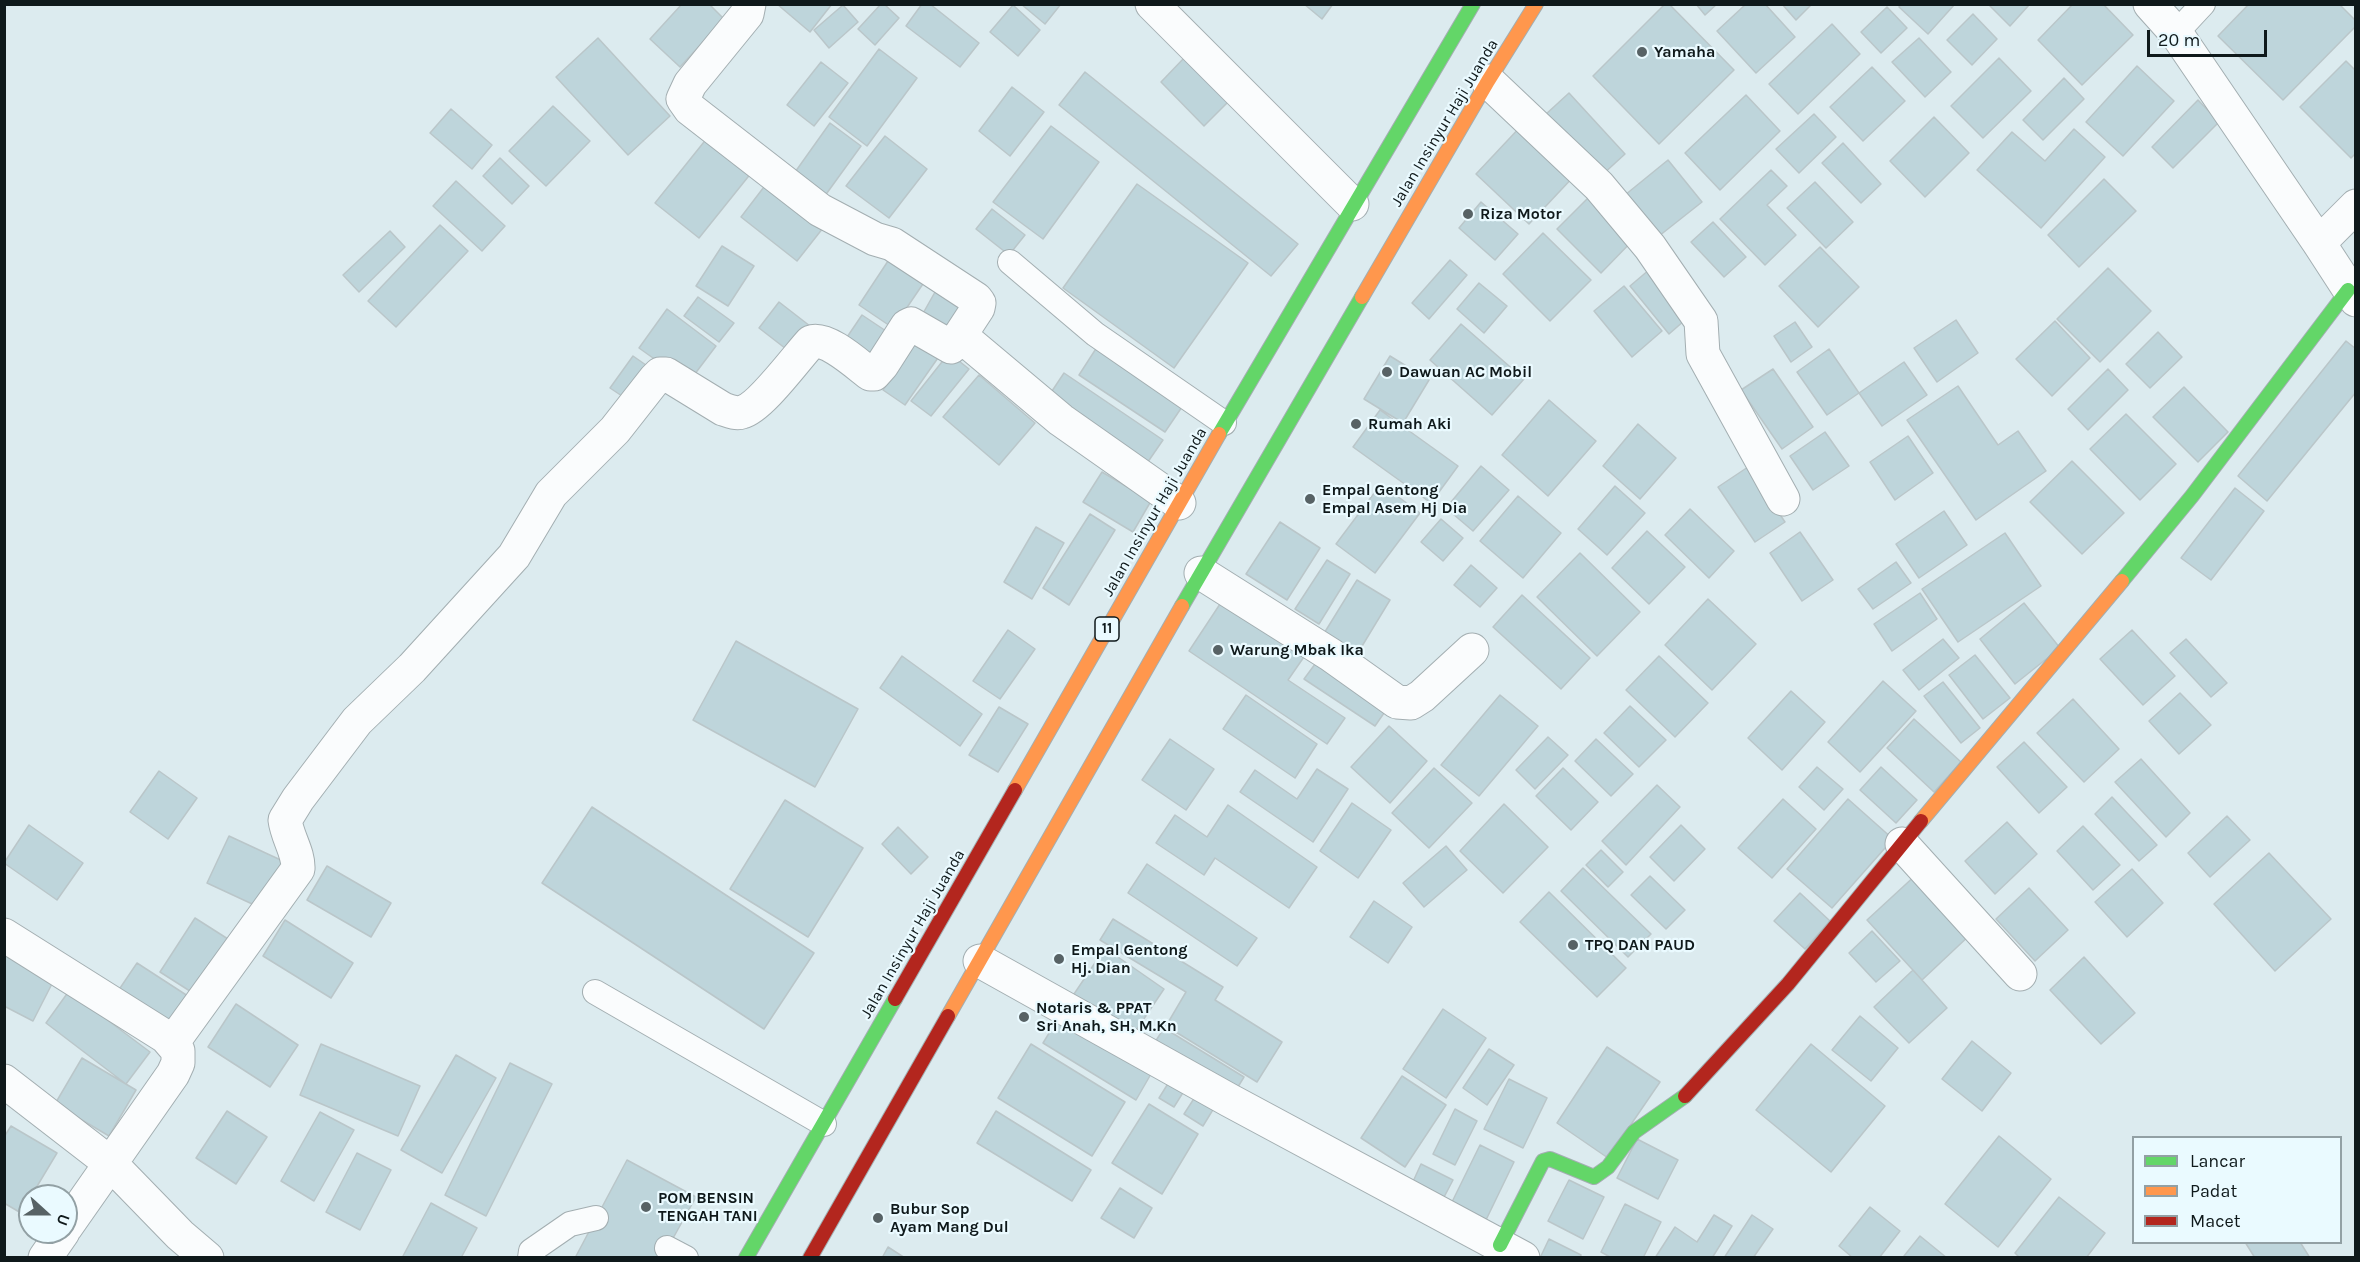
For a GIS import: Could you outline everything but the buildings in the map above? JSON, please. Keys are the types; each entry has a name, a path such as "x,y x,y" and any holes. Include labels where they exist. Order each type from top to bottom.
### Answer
{"main road":[{"name":"Jalan Insinyur Haji Juanda","path":"746,1257 1224,423 1352,204 1473,4"},
{"name":"Jalan Insinyur Haji Juanda","path":"810,1257 1201,573 1488,81 1536,4"},
{"path":"1511,1251 1539,1166 1550,1159 1593,1177 1608,1167 1634,1132 1689,1093 1788,984 2192,496 2352,295"}],"street":[{"path":"173,1042 298,869 298,861 286,828 292,808 357,721 412,668 514,556 551,494 615,430 660,374 666,374 675,379 723,409 742,412 757,404 811,342 817,340 827,343 870,374 874,374 907,326 911,324 951,347 978,308 979,303 976,300 892,244 875,239 820,210 690,109 683,99 690,84 747,14 749,4"},
{"path":"1152,4 1352,204"},
{"path":"2150,4 2176,33 2352,295"},
{"path":"1488,81 1599,186 1656,256 1701,321 1703,354 1783,499"},
{"path":"2319,243 2355,206"},
{"path":"961,334 1061,420 1179,503"},
{"path":"1201,573 1331,655 1397,702 1411,703 1422,696 1472,650"},
{"path":"1902,844 2020,974"},
{"path":"4,935 173,1042 178,1051 178,1063 173,1074 116,1169 78,1213"},
{"path":"980,960 1228,1100 1511,1251"},
{"path":"4,1082 116,1169 180,1235 207,1257"},
{"path":"45,1257 54,1244"}],"lane":[{"path":"2176,33 2203,4"},
{"path":"1010,262 1095,334 1224,423"},
{"path":"595,992 824,1124"},
{"path":"530,1257 531,1251 570,1224 596,1218"}],"traffic: fast":[{"path":"1219,434 1473,4"},
{"path":"2122,581 2192,496 2348,290"},
{"path":"1182,606 1362,297"},
{"path":"746,1258 895,999"},
{"path":"1500,1245 1543,1161 1550,1159 1594,1177 1608,1167 1634,1132 1685,1096"}],"traffic: slow":[{"path":"1362,297 1488,81 1536,4"},
{"path":"1015,790 1219,434"},
{"path":"1921,821 2122,581"},
{"path":"948,1016 1182,606"}],"traffic: jam":[{"path":"895,999 1015,790"},
{"path":"1685,1096 1788,984 1921,821"},
{"path":"810,1258 948,1016"}],"place":[{"name":"Yamaha","path":"1642,52"},
{"name":"Riza Motor","path":"1468,214"},
{"name":"Dawuan AC Mobil","path":"1387,372"},
{"name":"Rumah Aki","path":"1356,424"},
{"name":"Empal Gentong Empal Asem Hj Dia","path":"1310,499"},
{"name":"Warung Mbak Ika","path":"1218,650"},
{"name":"TPQ DAN PAUD","path":"1573,945"},
{"name":"Empal Gentong Hj. Dian","path":"1059,959"},
{"name":"Notaris & PPAT Sri Anah, SH, M.Kn","path":"1024,1017"},
{"name":"POM BENSIN TENGAH TANI","path":"646,1207"},
{"name":"Bubur Sop Ayam Mang Dul","path":"878,1218"}]}
